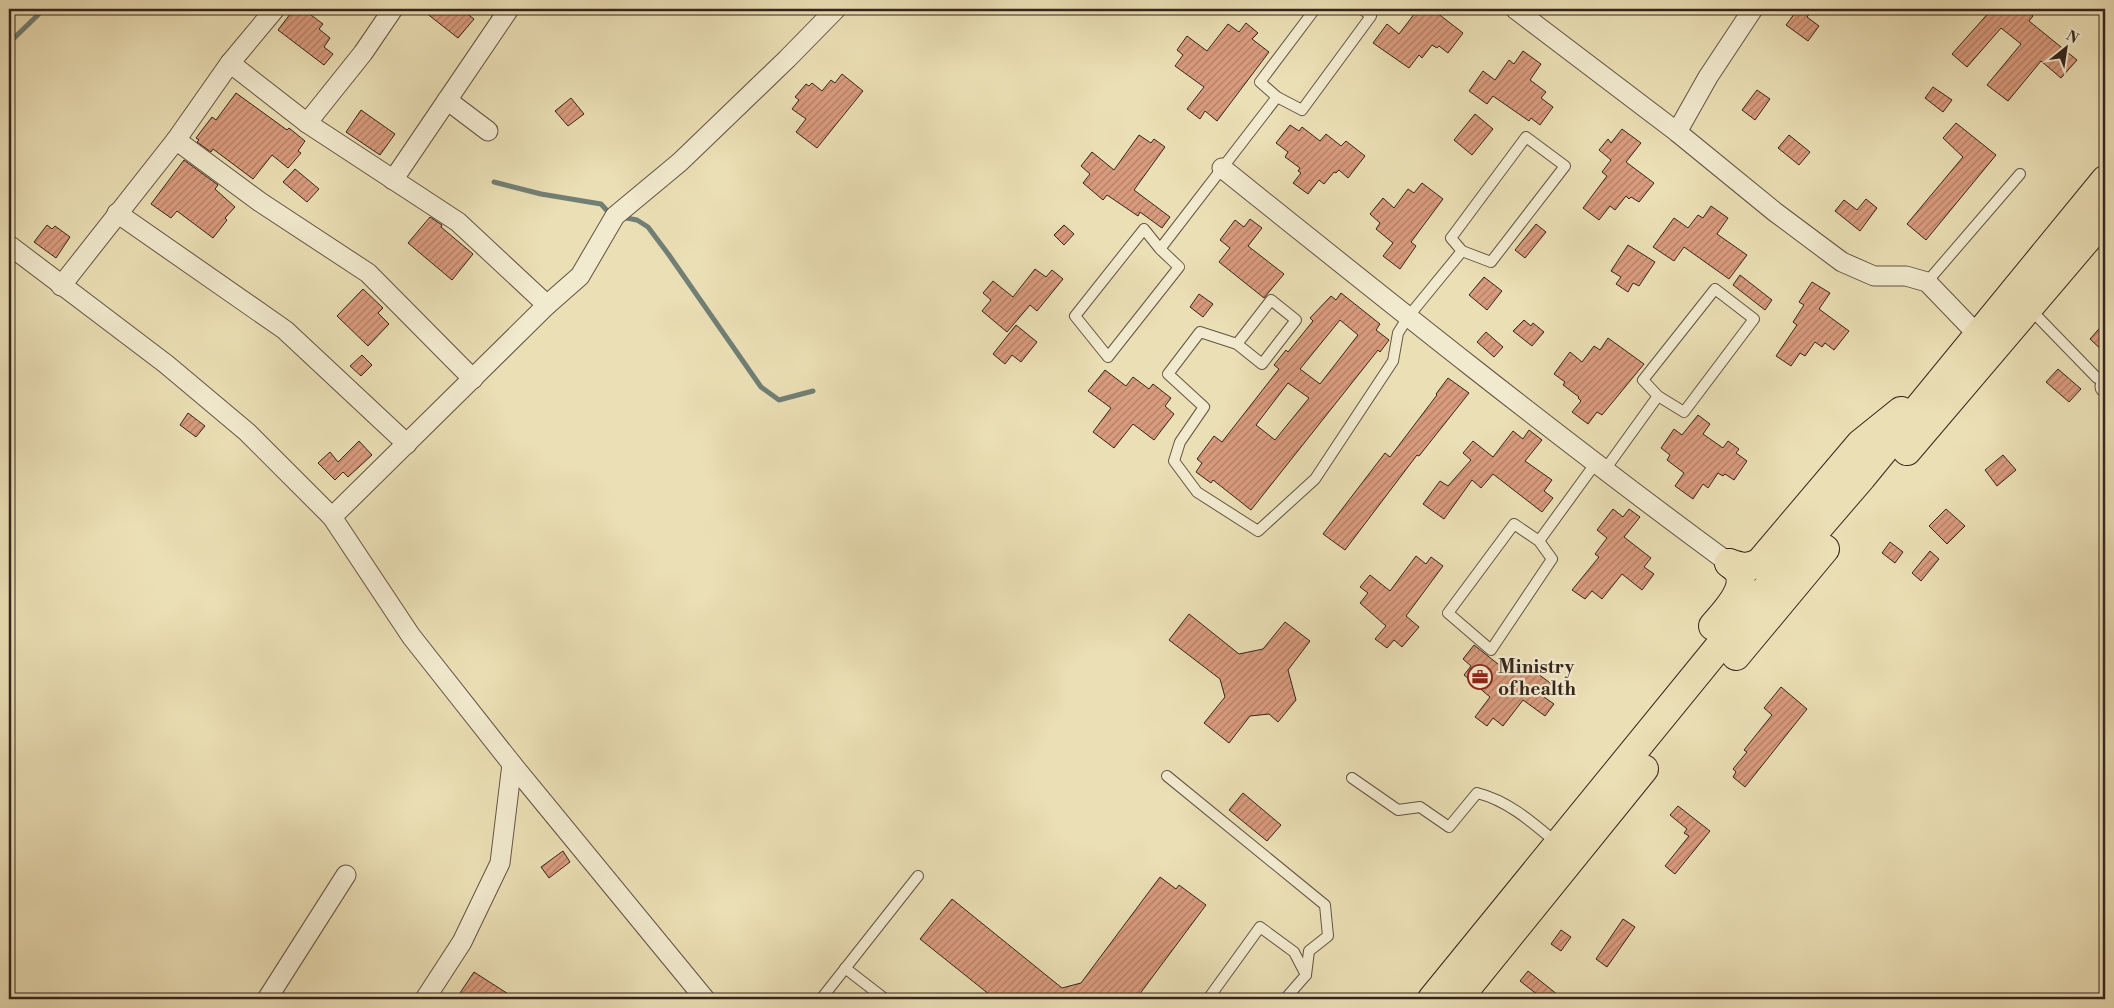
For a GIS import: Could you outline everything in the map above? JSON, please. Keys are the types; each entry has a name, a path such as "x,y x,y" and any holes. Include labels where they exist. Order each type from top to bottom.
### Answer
{"main road":[{"path":"1432,999 1770,584 1949,371 2105,180"},
{"path":"1458,999 1785,597 2105,218"},
{"path":"1729,563 1743,568 1760,562 1860,444 1949,371"},
{"path":"1584,811 1634,721 1730,605 1741,581 1738,571 1729,563"}],"street":[{"path":"61,286 176,140 230,63 275,9"},
{"path":"307,123 363,53 393,9"},
{"path":"393,180 509,9"},
{"path":"332,517 547,305 580,276 615,216 680,162 836,9"},
{"path":"1515,9 1677,132 1775,212 1842,262 1874,276 1906,276 1927,282 1978,335"},
{"path":"1677,132 1708,77 1753,9"},
{"path":"230,63 307,123 458,222 547,305"},
{"path":"447,100 488,131"},
{"path":"176,140 260,202 368,273 473,379"},
{"path":"1222,168 1599,467 1729,563"},
{"path":"118,213 285,330 407,444"},
{"path":"9,245 166,364 247,432 332,517 411,636 512,764 705,999"},
{"path":"425,999 462,942 500,863 512,764"},
{"path":"267,999 346,875"}],"lane":[{"path":"1315,9 1260,82 1277,97 1302,110 1371,16 1362,9"},
{"path":"1160,249 1277,97"},
{"path":"1526,137 1565,166 1492,262 1462,251 1451,238 1526,137"},
{"path":"1927,282 2020,174"},
{"path":"1144,230 1160,249 1179,267 1108,357 1075,316 1144,230"},
{"path":"1237,344 1271,300 1296,320 1262,364 1237,344 1200,332 1168,374 1204,407 1180,442 1174,461 1197,492 1258,531 1315,479 1394,360 1398,333 1408,317 1462,251"},
{"path":"1715,289 1754,319 1684,412 1658,396 1643,380 1715,289"},
{"path":"2030,308 2102,384"},
{"path":"1539,542 1658,396"},
{"path":"1514,524 1539,542 1552,559 1491,650 1448,613 1514,524"},
{"path":"1167,776 1325,905 1328,936 1310,951 1306,975 1286,999"},
{"path":"1352,778 1398,810 1420,807 1449,827 1477,793 1491,796 1515,809 1559,844"},
{"path":"821,999 918,876"},
{"path":"1208,999 1260,926 1294,952 1306,975"},
{"path":"845,968 885,999"}],"building":[{"path":"294,9 303,9 323,24 319,29 330,38 324,47 333,54 324,65 278,30"},
{"path":"421,9 461,9 474,19 458,38"},
{"path":"1418,9 1432,9 1463,33 1448,53 1439,46 1437,48 1432,45 1422,58 1419,55 1409,68 1373,43 1387,24 1399,34"},
{"path":"1798,9 1813,9 1807,17 1819,26 1808,41 1786,25"},
{"path":"1992,9 2024,9 2033,16 2029,21 2077,60 2061,78 2041,61 2008,101 1987,85 2021,44 2001,28 1967,67 1952,54"},
{"path":"1246,23 1258,33 1252,39 1269,52 1217,121 1205,111 1200,119 1187,109 1204,87 1175,66 1183,55 1177,50 1187,36 1207,51 1228,24 1239,32"},
{"path":"1523,51 1541,64 1530,80 1546,92 1541,98 1553,107 1540,125 1531,118 1529,121 1493,96 1487,104 1469,91 1483,71 1495,80 1509,60 1514,64"},
{"path":"842,74 863,91 817,148 796,132 806,119 792,109 799,100 795,97 806,84 809,86 812,83 822,91 831,80 835,83"},
{"path":"1933,87 1952,100 1943,112 1925,98"},
{"path":"1757,90 1770,99 1755,120 1742,110"},
{"path":"236,93 287,130 289,128 305,141 298,151 301,153 288,168 272,155 253,179 213,149 211,152 197,142 199,140 196,138 212,117 216,120"},
{"path":"571,98 584,114 568,126 555,111"},
{"path":"361,110 395,134 380,155 346,132"},
{"path":"1475,114 1493,129 1472,155 1454,140"},
{"path":"1956,123 1996,155 1926,240 1907,224 1963,157 1943,138"},
{"path":"1290,125 1299,131 1302,127 1320,141 1326,134 1341,146 1346,141 1365,156 1348,178 1339,170 1336,173 1334,172 1324,184 1319,180 1308,194 1293,183 1301,173 1298,171 1300,168 1285,157 1288,152 1276,143"},
{"path":"1622,129 1641,143 1626,162 1654,183 1639,202 1626,196 1615,210 1610,206 1599,220 1583,208 1607,176 1602,172 1611,160 1599,150 1608,139 1611,143"},
{"path":"1139,135 1151,143 1154,139 1165,147 1134,190 1170,217 1162,228 1140,212 1138,216 1107,195 1103,200 1083,183 1090,174 1081,166 1092,152 1114,170"},
{"path":"1789,135 1810,152 1799,165 1778,148"},
{"path":"184,160 218,185 215,189 235,207 225,218 227,220 213,238 177,211 171,218 151,204"},
{"path":"295,169 319,189 307,202 283,182"},
{"path":"1422,183 1443,199 1411,242 1416,246 1400,269 1383,256 1393,243 1376,229 1380,223 1370,214 1383,198 1394,208 1408,189 1414,193"},
{"path":"1866,199 1877,208 1860,231 1835,211 1844,200 1857,210"},
{"path":"1711,206 1728,218 1717,234 1747,255 1729,279 1684,247 1674,261 1653,247 1674,218 1688,228 1698,215 1703,218"},
{"path":"430,217 442,225 441,227 473,254 452,280 408,243"},
{"path":"1250,219 1262,228 1248,246 1284,274 1264,298 1219,262 1230,248 1220,240 1235,220 1244,227"},
{"path":"1536,224 1546,232 1525,258 1515,250"},
{"path":"47,225 52,229 55,226 70,237 56,258 34,242"},
{"path":"1064,225 1074,234 1064,245 1054,235"},
{"path":"1628,245 1655,262 1639,286 1633,283 1628,292 1616,284 1621,277 1611,271"},
{"path":"1035,269 1046,277 1052,270 1063,279 1037,311 1030,305 1007,332 982,311 991,300 983,293 993,281 1013,297"},
{"path":"1740,275 1772,300 1765,310 1733,285"},
{"path":"1484,277 1502,291 1487,310 1469,295"},
{"path":"1812,282 1830,293 1819,309 1849,331 1834,350 1825,343 1822,347 1815,342 1805,356 1800,353 1791,366 1776,356 1797,325 1793,322 1804,305 1799,302"},
{"path":"363,289 383,308 378,313 389,324 368,346 337,316"},
{"path":"1341,293 1380,324 1376,330 1389,340 1380,352 1378,350 1251,510 1213,480 1211,483 1196,472 1202,463 1197,459 1214,436 1222,442 1279,369 1274,365 1286,350 1288,352 1313,321 1310,318 1331,296 1336,300","holes":["1340,320 1358,335 1320,384 1300,369","1288,383 1309,398 1275,440 1256,425"]},
{"path":"1199,294 1213,304 1203,317 1190,307"},
{"path":"1524,320 1531,326 1533,323 1544,332 1532,346 1513,331"},
{"path":"2105,322 2105,353 2090,339"},
{"path":"1016,325 1037,342 1021,362 1012,355 1005,364 993,354"},
{"path":"1486,332 1503,347 1494,357 1477,342"},
{"path":"1608,338 1644,364 1602,415 1597,412 1588,424 1572,412 1581,401 1579,397 1563,385 1565,382 1554,374 1570,352 1582,362 1594,346 1600,350"},
{"path":"362,355 372,365 361,376 350,366"},
{"path":"2058,369 2081,389 2069,402 2046,382"},
{"path":"1105,370 1126,386 1133,377 1149,389 1153,384 1171,398 1165,406 1174,414 1154,440 1133,424 1114,448 1093,432 1111,408 1088,391"},
{"path":"1448,378 1469,393 1419,456 1417,455 1345,550 1323,534 1385,453 1390,457"},
{"path":"188,413 205,426 196,437 180,425"},
{"path":"1698,415 1710,424 1703,434 1723,448 1728,441 1739,449 1736,453 1747,461 1734,480 1725,474 1723,476 1718,473 1708,488 1703,484 1693,499 1675,486 1684,473 1667,460 1670,455 1661,448 1674,429 1682,435"},
{"path":"1529,430 1542,440 1525,461 1552,480 1544,491 1553,498 1542,512 1493,474 1481,488 1472,480 1444,519 1423,504 1440,481 1448,486 1471,460 1463,453 1473,441 1493,457 1513,431 1523,439"},
{"path":"359,441 372,455 348,477 343,472 335,480 318,463 330,452 338,462"},
{"path":"2003,455 2016,470 1997,486 1985,470"},
{"path":"1613,509 1623,517 1629,509 1640,517 1624,537 1651,558 1644,567 1654,574 1642,590 1622,574 1602,599 1592,591 1585,599 1572,590 1599,557 1595,554 1607,538 1597,530"},
{"path":"1946,509 1965,526 1947,544 1929,526"},
{"path":"1890,542 1903,552 1895,563 1882,553"},
{"path":"1930,551 1939,559 1921,581 1912,573"},
{"path":"1416,556 1426,564 1431,557 1443,566 1406,616 1419,627 1402,647 1394,640 1387,648 1375,639 1386,626 1360,603 1368,593 1360,587 1370,575 1390,591"},
{"path":"1189,614 1239,654 1263,649 1285,622 1310,641 1288,670 1296,700 1278,722 1269,714 1250,716 1229,743 1204,723 1225,697 1220,679 1169,640"},
{"path":"1474,645 1508,672 1515,664 1531,675 1534,671 1553,685 1544,697 1554,704 1545,716 1523,700 1503,726 1493,718 1487,726 1475,717 1490,697 1464,675 1471,666 1463,659"},
{"path":"1781,687 1807,709 1745,787 1733,777 1736,772 1733,769 1747,752 1744,750 1772,715 1764,708"},
{"path":"1243,793 1281,825 1267,841 1229,810"},
{"path":"1678,806 1710,831 1675,874 1665,866 1689,836 1684,833 1687,829 1670,815"},
{"path":"563,851 570,862 549,878 541,867"},
{"path":"1160,877 1176,889 1179,885 1206,905 1136,999 995,999 920,939 952,899 1062,988 1081,983"},
{"path":"1623,919 1635,927 1607,967 1596,959"},
{"path":"1561,930 1571,937 1561,951 1551,944"},
{"path":"1528,971 1563,999 1543,999 1520,981"},
{"path":"474,972 516,999 456,999"}],"waterway":[{"path":"9,43 44,9"},
{"path":"494,182 541,194 601,204 611,215"},
{"path":"621,217 637,220 648,227 761,387 779,400 813,391"}],"place":[{"name":"Ministry of health","path":"1480,677"}]}
